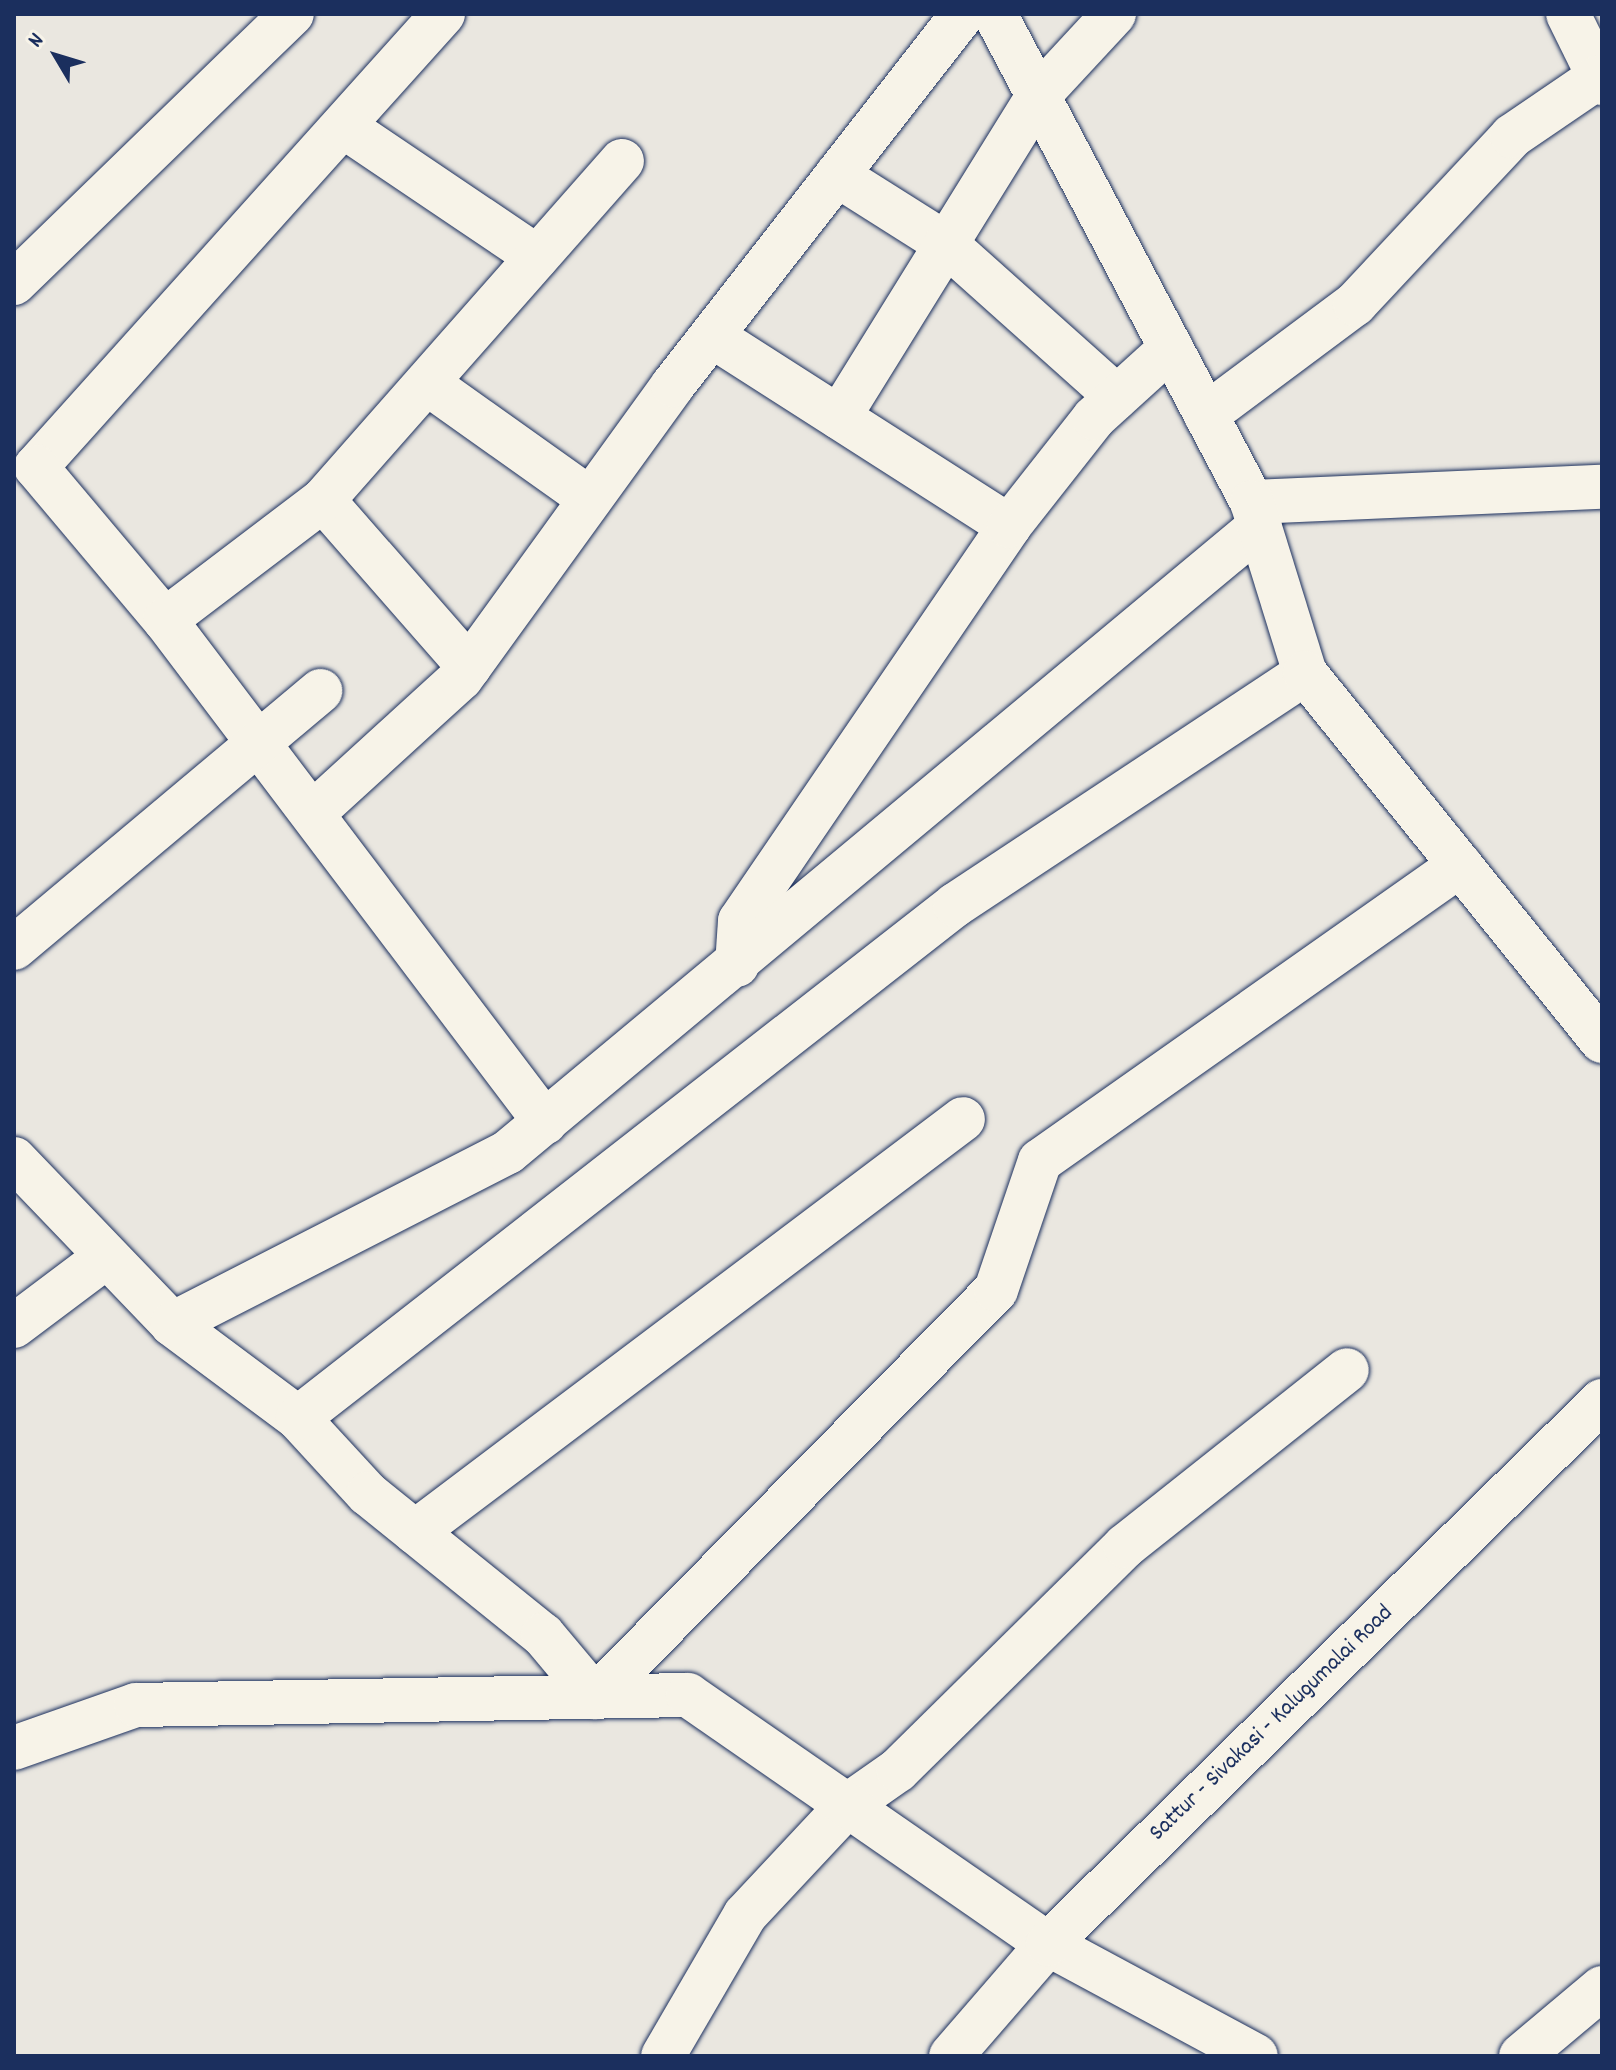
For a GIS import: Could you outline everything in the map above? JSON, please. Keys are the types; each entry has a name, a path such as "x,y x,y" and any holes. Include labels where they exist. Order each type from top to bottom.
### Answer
{"street":[{"path":"14,283 292,14"},
{"path":"443,14 36,467 165,620 545,1122"},
{"path":"313,813 469,667 712,336 963,14"},
{"path":"995,14 1256,514 1305,673 1600,1034"},
{"path":"839,417 1038,96 1114,14"},
{"path":"1206,415 1355,304 1512,136 1600,80 1568,14"},
{"path":"343,126 537,257"},
{"path":"165,620 323,500 622,161"},
{"path":"837,175 946,244 1117,397"},
{"path":"712,336 1009,526"},
{"path":"737,965 740,921 1009,526 1117,397 1171,348"},
{"path":"427,383 590,499"},
{"path":"172,1324 508,1152 737,965 1256,514 1602,487"},
{"path":"323,500 469,667"},
{"path":"298,1418 955,905 1305,673"},
{"path":"14,948 320,691"},
{"path":"595,1697 996,1290 1040,1161 1460,865"},
{"path":"415,1532 963,1119"},
{"path":"14,1159 172,1324 298,1418 368,1494 543,1635 595,1697"},
{"path":"14,1326 106,1257"},
{"path":"663,2056 745,1915 848,1805 898,1770 1125,1546 1347,1370"},
{"name":"Sattur - Sivakasi - Kalugumalai Road","path":"951,2056 1048,1944 1602,1401"},
{"path":"14,1748 136,1705 688,1695 1048,1944 1256,2056"},
{"path":"1521,2056 1602,1988"}]}
